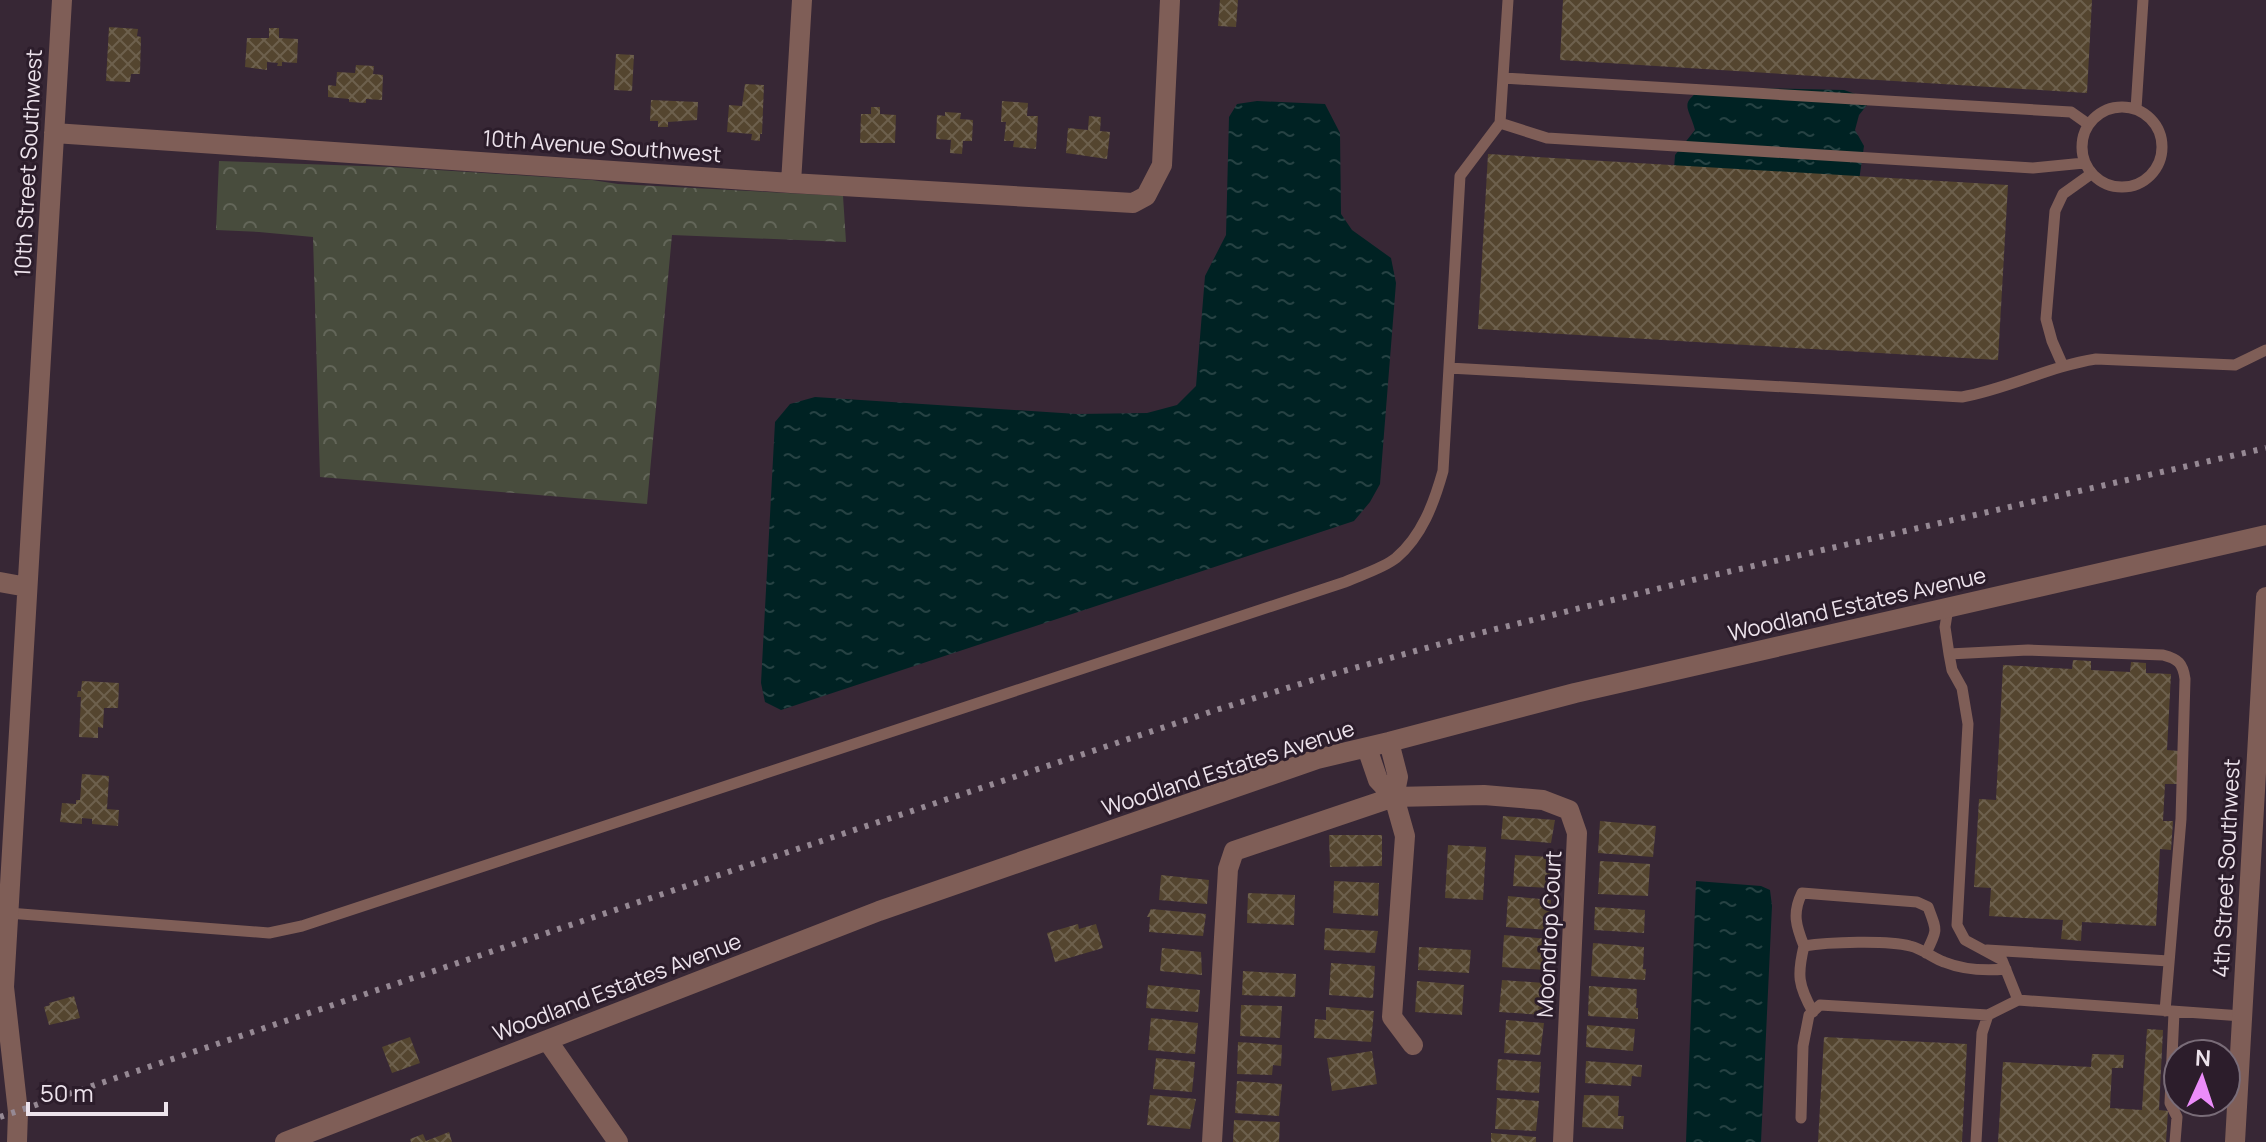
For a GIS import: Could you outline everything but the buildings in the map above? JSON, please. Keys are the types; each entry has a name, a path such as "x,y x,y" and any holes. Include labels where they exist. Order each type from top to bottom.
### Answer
{"street":[{"name":"10th Street Southwest","path":"17,1142 18,1112 4,987 62,0"},
{"path":"791,183 802,0"},
{"name":"10th Avenue Southwest","path":"54,133 1133,203 1146,196 1162,165 1170,0"},
{"name":"Woodland Estates Avenue","path":"285,1142 879,911 1317,759 1575,693 2266,535"},
{"path":"0,582 27,587"},
{"name":"4th Street Southwest","path":"2235,1142 2242,1016 2260,814 2266,597"},
{"path":"1389,742 1398,777 1394,797 1405,836 1392,1017 1413,1045"},
{"path":"1367,748 1378,780 1394,797"},
{"name":"Moondrop Court","path":"1212,1142 1228,869 1234,851 1394,797 1484,795 1543,800 1569,810 1577,833 1563,1142"},
{"path":"547,1040 618,1142"}],"lane":[{"path":"8,913 269,933 302,926 1345,582 1394,560 1415,538 1433,505 1443,471 1460,176 1500,123 1508,0"},
{"path":"2136,109 2143,0"},
{"path":"1503,78 2071,112 2088,124"},
{"path":"2109,109 2136,109 2156,126 2161,138 2159,165 2140,184 2114,187 2101,182 2084,163 2081,150 2082,137 2088,124 2109,109"},
{"path":"1500,123 1547,138 2033,168 2084,163"},
{"path":"2063,366 2046,319 2055,211 2063,194 2091,174"},
{"path":"1449,368 1962,397 2096,359 2235,365 2266,350"},
{"path":"1948,608 1945,627 1949,654 1952,670 1962,688 1968,724 1957,925 1965,940 2002,960 2018,1000"},
{"path":"1949,654 2028,650 2163,655 2178,659 2183,666 2181,819 2169,961 2170,1103 2177,1117 2175,1142"},
{"path":"1813,1012 1798,974 1804,946 1795,906 1802,893 1917,902 1928,907 1936,926 1926,953"},
{"path":"1804,946 1874,943 1909,946 1955,966 1979,971 2006,969"},
{"path":"1986,950 2169,961"},
{"path":"1801,1118 1803,1046 1809,1015 1820,1005 1988,1015 2018,1000 2242,1016"},
{"path":"1976,1142 1982,1033 1988,1015"}],"green space":[{"path":"219,161 392,167 618,184 843,196 846,242 672,235 647,504 320,477 313,237 216,230"}],"water":[{"path":"1706,87 1844,90 1864,97 1867,105 1859,115 1855,130 1864,146 1847,264 1673,183 1675,155 1695,130 1688,102"},
{"path":"1257,101 1325,104 1340,133 1341,214 1352,230 1391,258 1396,283 1380,484 1370,502 1354,521 781,710 765,702 761,683 775,422 790,404 815,397 1077,414 1147,413 1177,405 1196,386 1205,276 1226,235 1229,117 1237,104"},
{"path":"1696,881 1761,886 1770,890 1772,906 1761,1142 1686,1142"}],"railway":[{"path":"0,1117 731,871 1326,676 1476,634 1701,578 2266,448"}]}
